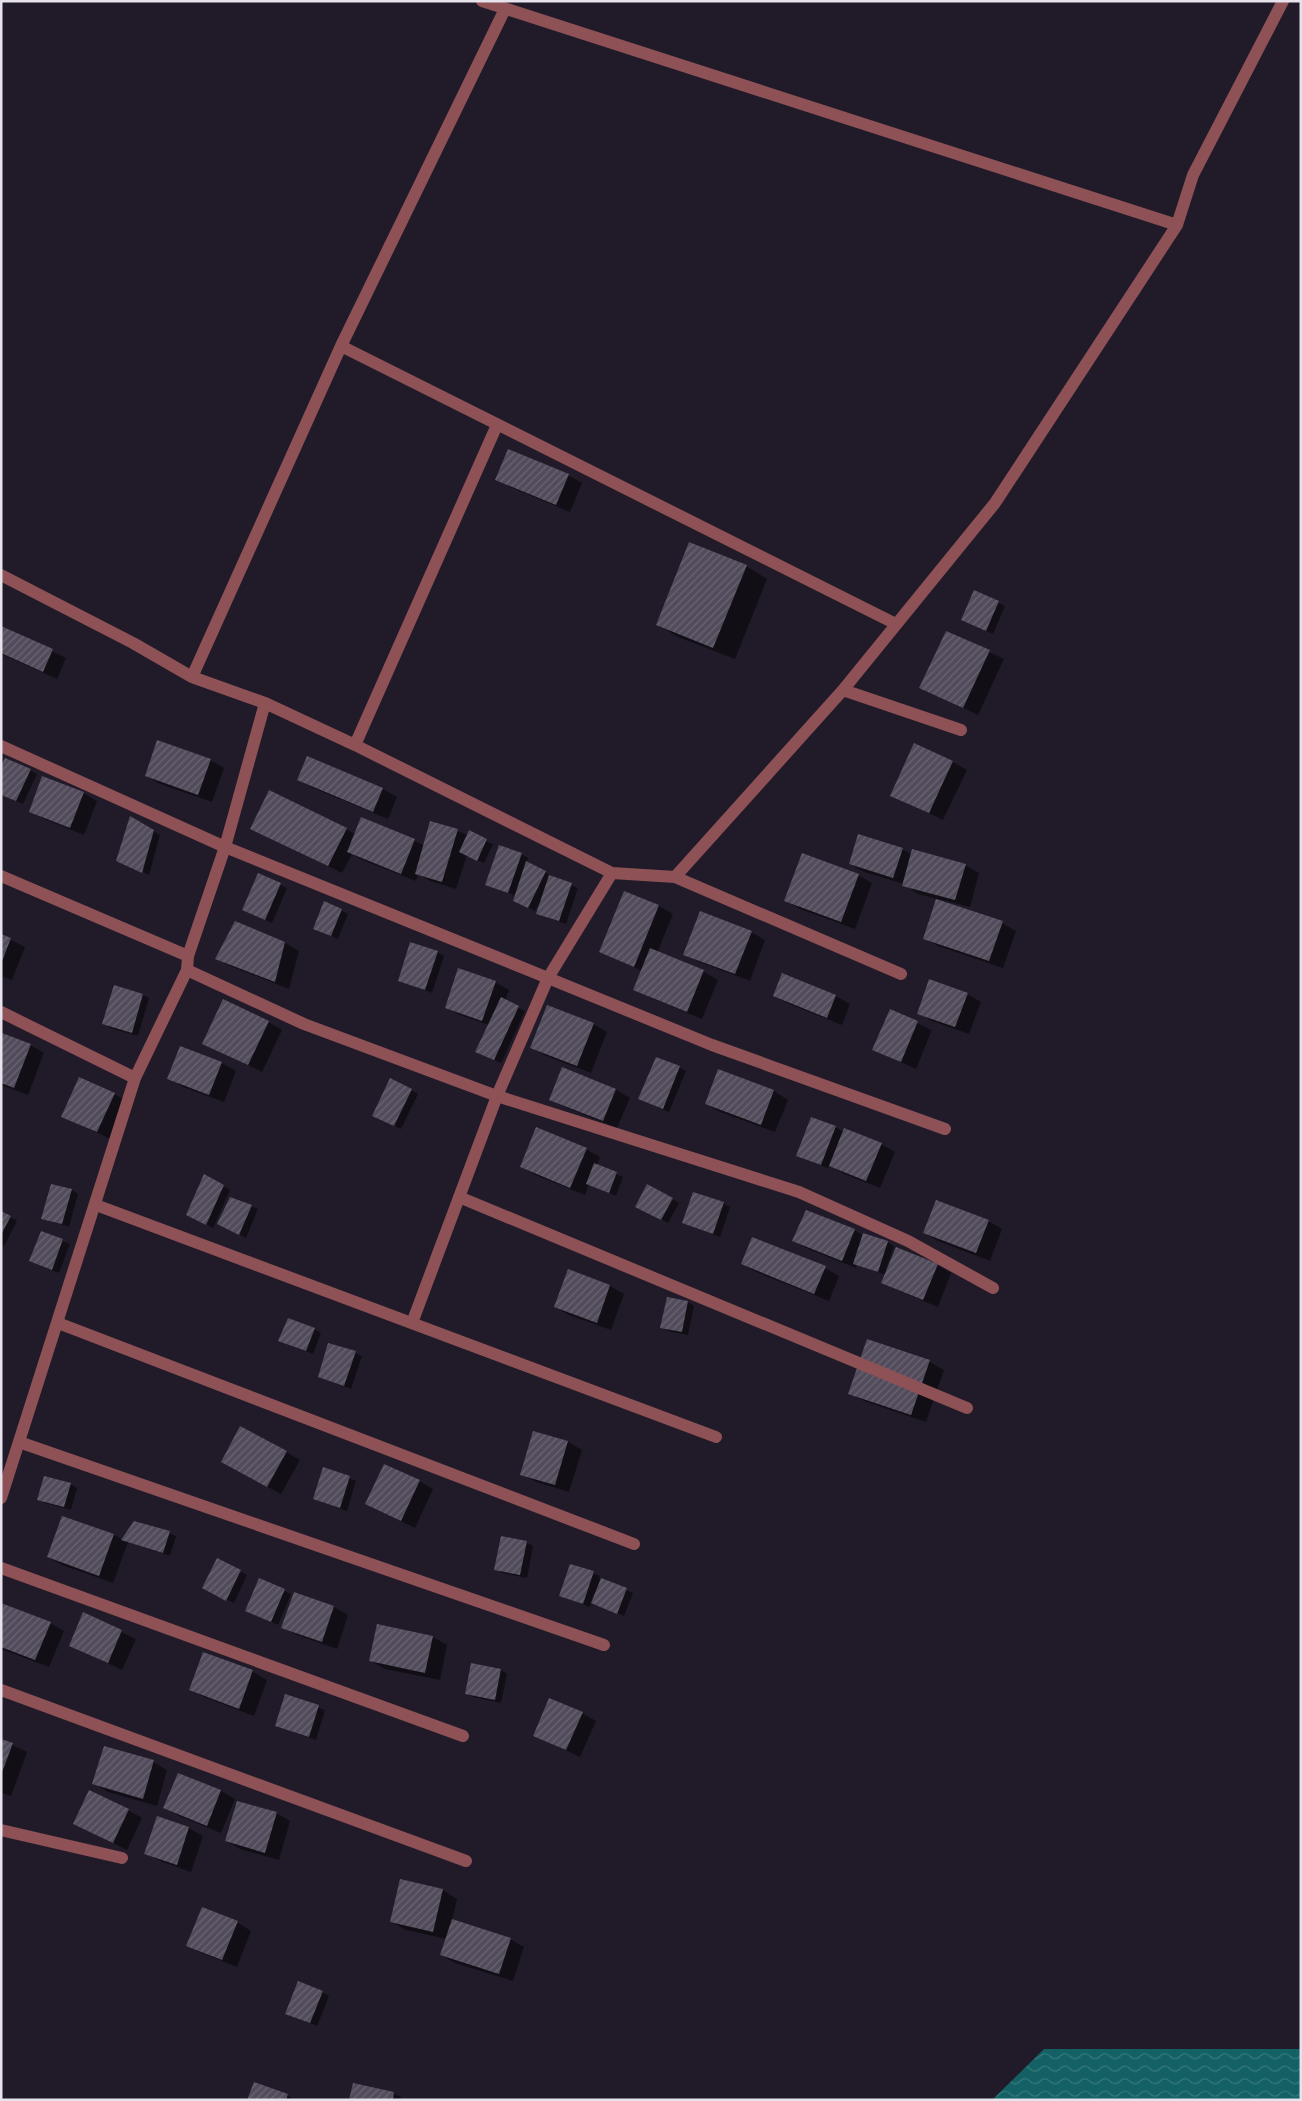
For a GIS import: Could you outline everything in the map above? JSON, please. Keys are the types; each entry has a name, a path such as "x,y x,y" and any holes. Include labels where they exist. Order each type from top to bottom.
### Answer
{"street":[{"path":"482,1 1177,226"},
{"path":"675,877 843,690 994,503 1177,226 1193,175 1283,1"},
{"path":"192,677 341,346 505,9"},
{"path":"341,346 896,624"},
{"path":"355,745 497,425"},
{"path":"1,575 133,643 192,677 264,703 355,745 612,873 675,877 901,974"},
{"path":"843,690 961,730"},
{"path":"1,1498 135,1078 187,970 188,956 225,847 264,703"},
{"path":"1,746 225,847 712,1045 945,1129"},
{"path":"412,1323 497,1096 548,978 612,873"},
{"path":"1,876 188,956"},
{"path":"187,970 311,1027 497,1096 799,1192 908,1241 993,1288"},
{"path":"1,1012 135,1078"},
{"path":"459,1197 967,1408"},
{"path":"96,1205 716,1437"},
{"path":"58,1323 634,1544"},
{"path":"20,1442 604,1644"},
{"path":"1,1568 463,1736"},
{"path":"1,1690 466,1861"},
{"path":"1,1830 122,1858"}],"water":[{"path":"1044,2049 1301,2049 1301,2100 992,2100"}],"building":[{"path":"508,449 569,474 556,505 495,480"},
{"path":"689,542 747,565 713,648 656,625"},
{"path":"974,590 999,601 986,631 961,620"},
{"path":"1,626 53,649 43,672 1,653"},
{"path":"946,631 990,650 963,708 919,688"},
{"path":"157,740 211,759 198,795 145,776"},
{"path":"914,743 953,761 929,813 890,796"},
{"path":"307,756 383,788 373,812 297,780"},
{"path":"5,758 31,769 16,801 1,795 1,766"},
{"path":"42,776 84,792 70,828 29,812"},
{"path":"269,790 347,828 328,866 250,829"},
{"path":"130,816 154,830 142,873 116,861"},
{"path":"361,817 415,839 401,874 347,852"},
{"path":"430,821 458,829 442,882 415,874"},
{"path":"469,830 487,839 477,861 459,852"},
{"path":"858,834 903,848 893,878 849,864"},
{"path":"499,845 522,853 508,893 485,885"},
{"path":"912,849 966,864 955,900 902,886"},
{"path":"802,853 859,874 841,922 784,901"},
{"path":"526,861 546,871 528,908 513,901"},
{"path":"258,873 281,883 265,920 242,910"},
{"path":"549,875 572,883 559,921 536,914"},
{"path":"624,891 659,905 634,967 599,952"},
{"path":"936,899 1003,921 989,961 923,939"},
{"path":"324,901 342,909 331,936 313,929"},
{"path":"700,911 752,931 735,974 683,955"},
{"path":"235,921 285,942 275,982 215,959"},
{"path":"1,934 11,938 1,964"},
{"path":"410,942 438,951 425,990 398,981"},
{"path":"650,948 704,970 687,1012 633,990"},
{"path":"458,968 496,981 482,1021 445,1008"},
{"path":"782,973 836,995 827,1018 773,996"},
{"path":"929,979 968,993 955,1027 917,1014"},
{"path":"114,985 143,994 132,1033 102,1024"},
{"path":"501,997 519,1006 494,1060 475,1052"},
{"path":"223,999 269,1021 248,1065 202,1044"},
{"path":"547,1005 594,1023 577,1066 530,1048"},
{"path":"890,1009 918,1021 901,1062 872,1050"},
{"path":"2,1033 31,1044 14,1088 1,1083"},
{"path":"180,1046 222,1062 209,1095 167,1079"},
{"path":"656,1057 680,1066 663,1109 638,1099"},
{"path":"562,1067 616,1089 603,1121 549,1100"},
{"path":"718,1069 774,1090 761,1125 705,1104"},
{"path":"79,1077 115,1093 97,1132 61,1117"},
{"path":"390,1078 412,1089 394,1126 372,1116"},
{"path":"811,1117 836,1126 821,1165 796,1156"},
{"path":"536,1127 587,1148 570,1188 520,1167"},
{"path":"844,1128 882,1143 866,1181 829,1166"},
{"path":"594,1163 617,1172 609,1193 586,1184"},
{"path":"204,1174 224,1185 206,1225 186,1215"},
{"path":"51,1184 72,1189 62,1224 41,1219"},
{"path":"647,1184 673,1198 661,1220 635,1207"},
{"path":"693,1192 724,1202 713,1234 682,1223"},
{"path":"230,1197 252,1205 239,1235 217,1224"},
{"path":"936,1200 989,1220 976,1253 923,1233"},
{"path":"806,1210 855,1229 842,1261 792,1241"},
{"path":"1,1211 11,1216 1,1235"},
{"path":"41,1231 63,1239 52,1270 29,1261"},
{"path":"863,1233 888,1241 878,1272 853,1264"},
{"path":"752,1237 826,1266 814,1294 741,1264"},
{"path":"896,1247 938,1264 923,1300 881,1283"},
{"path":"568,1269 610,1285 597,1323 554,1307"},
{"path":"667,1297 688,1301 682,1332 660,1328"},
{"path":"288,1318 315,1328 306,1351 278,1341"},
{"path":"867,1339 930,1360 911,1415 848,1394"},
{"path":"328,1343 356,1351 344,1386 318,1377"},
{"path":"240,1426 287,1451 267,1487 221,1462"},
{"path":"533,1431 568,1441 555,1485 520,1475"},
{"path":"384,1464 420,1480 401,1521 365,1504"},
{"path":"323,1467 350,1476 340,1508 313,1499"},
{"path":"44,1476 71,1483 64,1507 37,1500"},
{"path":"62,1516 114,1534 99,1576 47,1557"},
{"path":"134,1521 170,1531 163,1553 121,1540"},
{"path":"501,1536 527,1541 520,1575 494,1570"},
{"path":"217,1558 241,1570 226,1601 202,1588"},
{"path":"570,1564 594,1571 583,1604 559,1596"},
{"path":"259,1578 285,1589 271,1622 245,1611"},
{"path":"601,1578 627,1588 617,1614 591,1603"},
{"path":"294,1592 334,1606 322,1642 281,1628"},
{"path":"1,1603 51,1622 35,1660 1,1647"},
{"path":"83,1612 122,1630 108,1663 69,1646"},
{"path":"377,1624 433,1636 425,1673 369,1661"},
{"path":"203,1652 253,1670 239,1709 189,1690"},
{"path":"471,1663 501,1669 495,1700 465,1694"},
{"path":"285,1694 319,1705 309,1737 275,1726"},
{"path":"549,1698 583,1712 566,1750 533,1736"},
{"path":"1,1739 13,1743 1,1775"},
{"path":"104,1746 154,1760 143,1799 92,1784"},
{"path":"178,1773 221,1790 207,1826 163,1808"},
{"path":"89,1790 129,1809 113,1843 73,1824"},
{"path":"237,1801 277,1812 265,1853 225,1841"},
{"path":"157,1816 189,1827 177,1865 144,1854"},
{"path":"400,1879 443,1889 433,1932 390,1922"},
{"path":"202,1907 238,1921 222,1960 186,1946"},
{"path":"452,1919 511,1938 499,1974 440,1955"},
{"path":"298,1981 323,1991 310,2023 285,2014"},
{"path":"254,2082 288,2094 286,2100 247,2100"},
{"path":"353,2083 394,2092 393,2100 349,2100"}]}
